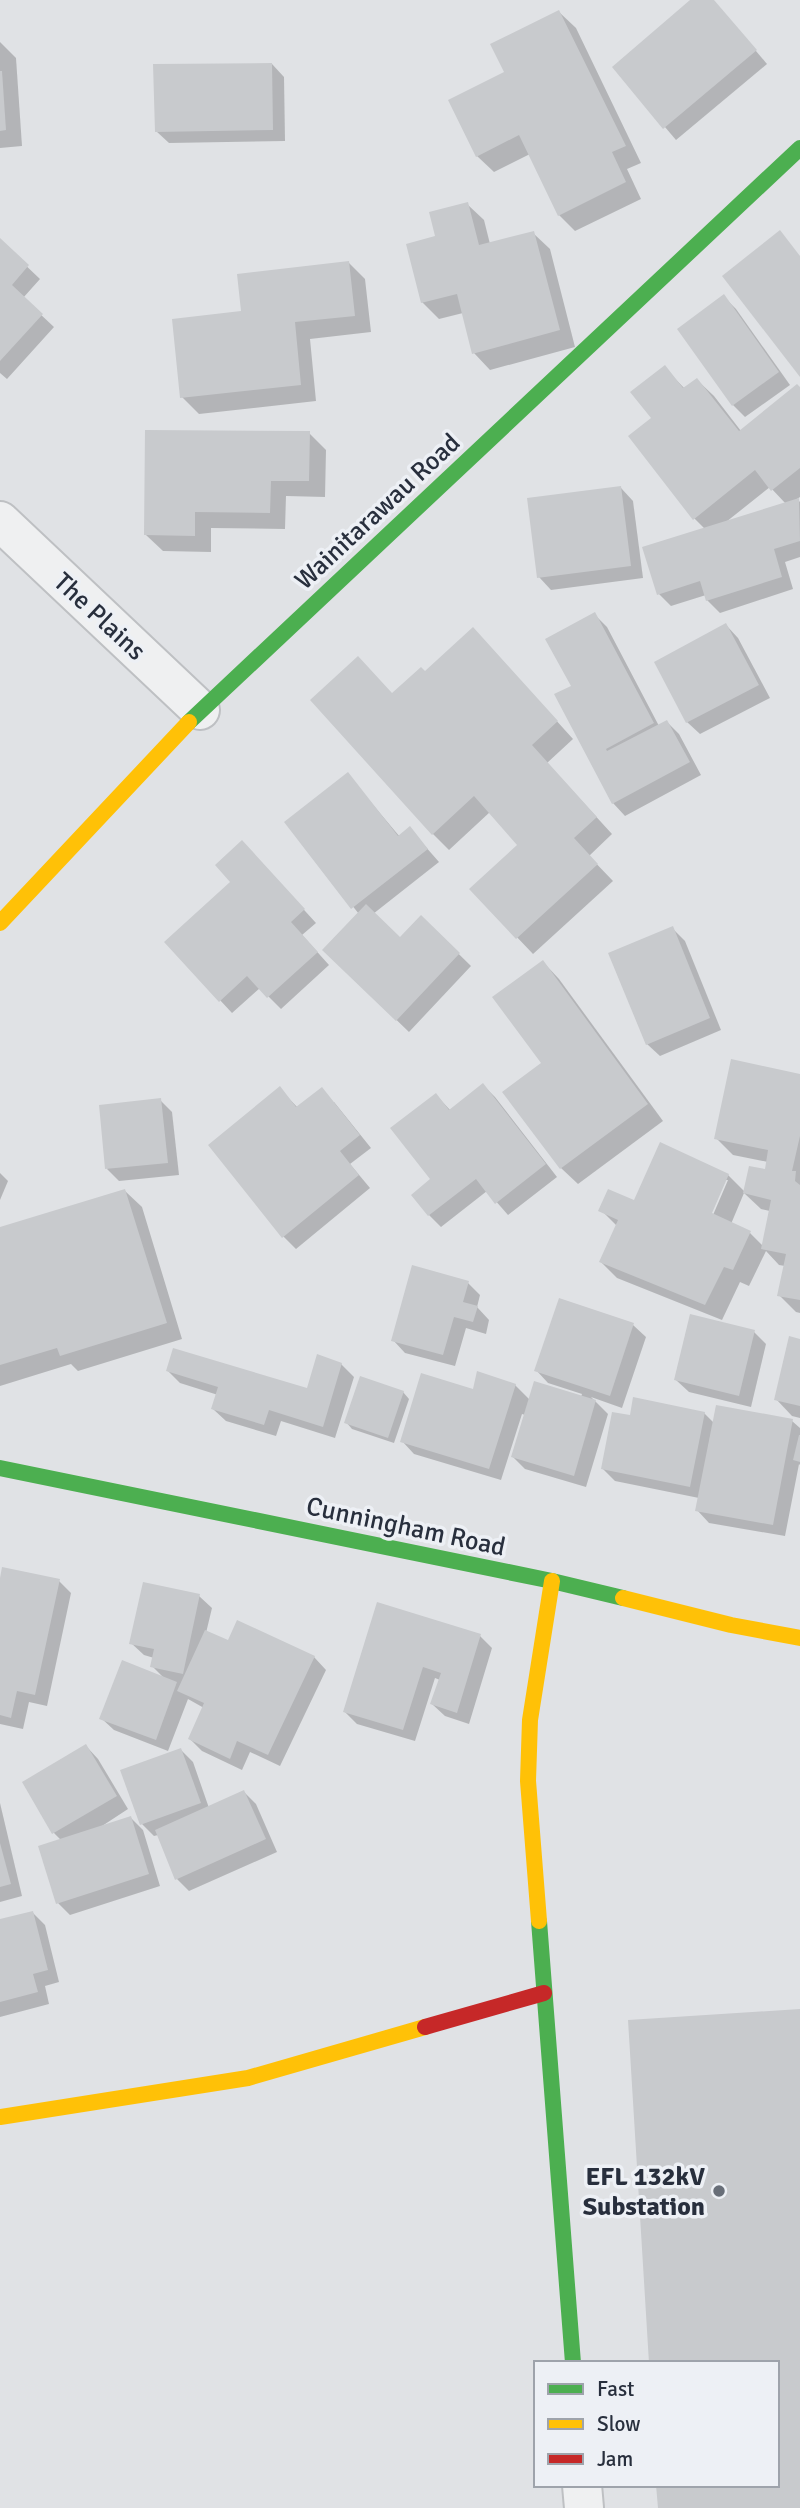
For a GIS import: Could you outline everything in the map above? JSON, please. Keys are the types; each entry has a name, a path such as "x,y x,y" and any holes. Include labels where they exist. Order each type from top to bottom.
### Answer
{"street":[{"name":"Wainitarawau Road","path":"0,923 200,710 800,148"},
{"name":"The Plains","path":"0,521 200,710"},
{"name":"Cunningham Road","path":"0,1468 551,1581 718,1622 800,1638"},
{"path":"551,1581 530,1720 528,1781 573,2361"},
{"path":"0,2117 248,2078 544,1993"},
{"path":"582,2487 584,2508"}],"building":[{"path":"690,0 714,0 757,50 663,129 612,67"},
{"path":"559,10 626,146 612,152 626,182 558,216 519,135 476,157 448,100 504,72 490,44"},
{"path":"272,63 273,130 155,132 153,64"},
{"path":"0,71 6,130 0,131"},
{"path":"468,202 479,245 534,231 560,330 472,354 457,294 421,303 406,244 435,236 429,212"},
{"path":"780,230 800,256 800,377 722,276"},
{"path":"0,238 29,265 12,285 43,314 0,361"},
{"path":"349,261 355,316 295,322 301,385 180,398 172,319 241,311 237,274"},
{"path":"724,294 779,372 732,406 677,329"},
{"path":"665,365 683,388 697,378 739,431 797,384 800,387 800,468 771,491 755,470 693,520 628,436 651,418 630,392"},
{"path":"145,430 310,431 309,481 271,481 270,513 195,512 195,536 144,535"},
{"path":"621,486 631,566 537,578 527,498"},
{"path":"799,498 800,541 774,549 782,577 706,601 700,581 657,595 642,547"},
{"path":"595,612 654,723 606,749 607,751 667,720 690,762 612,804 554,694 571,686 545,639"},
{"path":"726,623 759,685 686,723 654,662"},
{"path":"473,627 558,721 532,745 597,817 574,838 598,864 516,939 469,889 517,845 474,796 432,835 310,700 358,656 392,693 421,667 425,671"},
{"path":"348,772 398,836 410,826 428,849 351,909 284,822"},
{"path":"242,840 305,909 291,922 318,952 267,998 247,976 219,1002 164,942 230,882 215,865"},
{"path":"366,904 400,937 421,915 460,953 396,1021 322,950"},
{"path":"673,926 710,1018 646,1045 608,953"},
{"path":"543,960 648,1104 560,1169 502,1092 541,1063 492,997"},
{"path":"731,1059 800,1074 800,1136 792,1171 796,1171 795,1181 800,1185 800,1300 777,1296 786,1254 761,1249 771,1200 743,1193 749,1166 765,1169 768,1150 714,1139"},
{"path":"483,1083 546,1164 495,1204 476,1179 428,1216 411,1195 430,1179 390,1128 436,1093 449,1110"},
{"path":"280,1086 296,1107 322,1087 360,1135 340,1151 359,1175 282,1238 208,1145"},
{"path":"161,1098 168,1163 105,1169 99,1105"},
{"path":"660,1142 729,1174 712,1213 751,1231 733,1270 724,1267 705,1305 599,1262 618,1220 598,1211 608,1189 634,1200"},
{"path":"125,1189 167,1323 60,1356 57,1348 0,1365 0,1227"},
{"path":"412,1265 469,1281 463,1302 478,1306 473,1322 454,1317 443,1355 391,1341"},
{"path":"559,1298 634,1323 610,1396 534,1371"},
{"path":"690,1314 755,1330 739,1396 674,1380"},
{"path":"789,1336 800,1339 800,1406 774,1400"},
{"path":"173,1348 307,1388 317,1354 342,1363 323,1427 269,1410 264,1425 211,1409 218,1387 166,1371"},
{"path":"477,1371 516,1384 489,1469 400,1442 421,1373 473,1389"},
{"path":"360,1376 404,1391 388,1438 344,1423"},
{"path":"534,1381 596,1400 574,1476 511,1457"},
{"path":"633,1397 705,1412 690,1487 601,1469 612,1412 630,1415"},
{"path":"716,1405 793,1419 773,1525 695,1511"},
{"path":"800,1435 800,1462 793,1460"},
{"path":"2,1567 60,1579 35,1695 17,1691 11,1718 0,1715"},
{"path":"143,1582 200,1594 183,1674 150,1667 154,1649 129,1644"},
{"path":"377,1602 481,1634 457,1713 430,1704 441,1673 423,1667 403,1730 343,1712"},
{"path":"237,1620 315,1656 268,1755 237,1741 230,1759 188,1739 204,1703 177,1691 205,1630 228,1640"},
{"path":"122,1660 177,1682 156,1740 99,1719"},
{"path":"86,1744 117,1796 52,1834 22,1782"},
{"path":"181,1748 201,1803 140,1825 120,1770"},
{"path":"244,1790 266,1839 175,1880 155,1830"},
{"path":"131,1816 149,1874 56,1904 38,1846"},
{"path":"0,1843 11,1884 0,1887"},
{"path":"33,1911 48,1970 33,1974 38,1992 0,2002 0,1919"},
{"name":"EFL 132kV Substation","path":"800,2009 800,2508 658,2508 656,2487 779,2487 779,2361 649,2361 628,2020"}],"traffic: fast":[{"path":"189,722 800,148"},
{"path":"0,1468 552,1581 623,1598"},
{"path":"539,1921 573,2361"}],"traffic: slow":[{"path":"0,923 189,722"},
{"path":"539,1921 528,1781 530,1720 552,1581"},
{"path":"623,1598 731,1625 800,1638"},
{"path":"0,2117 248,2078 425,2027"}],"traffic: jam":[{"path":"425,2027 544,1993"}],"place":[{"name":"EFL 132kV Substation","path":"719,2191"}]}
